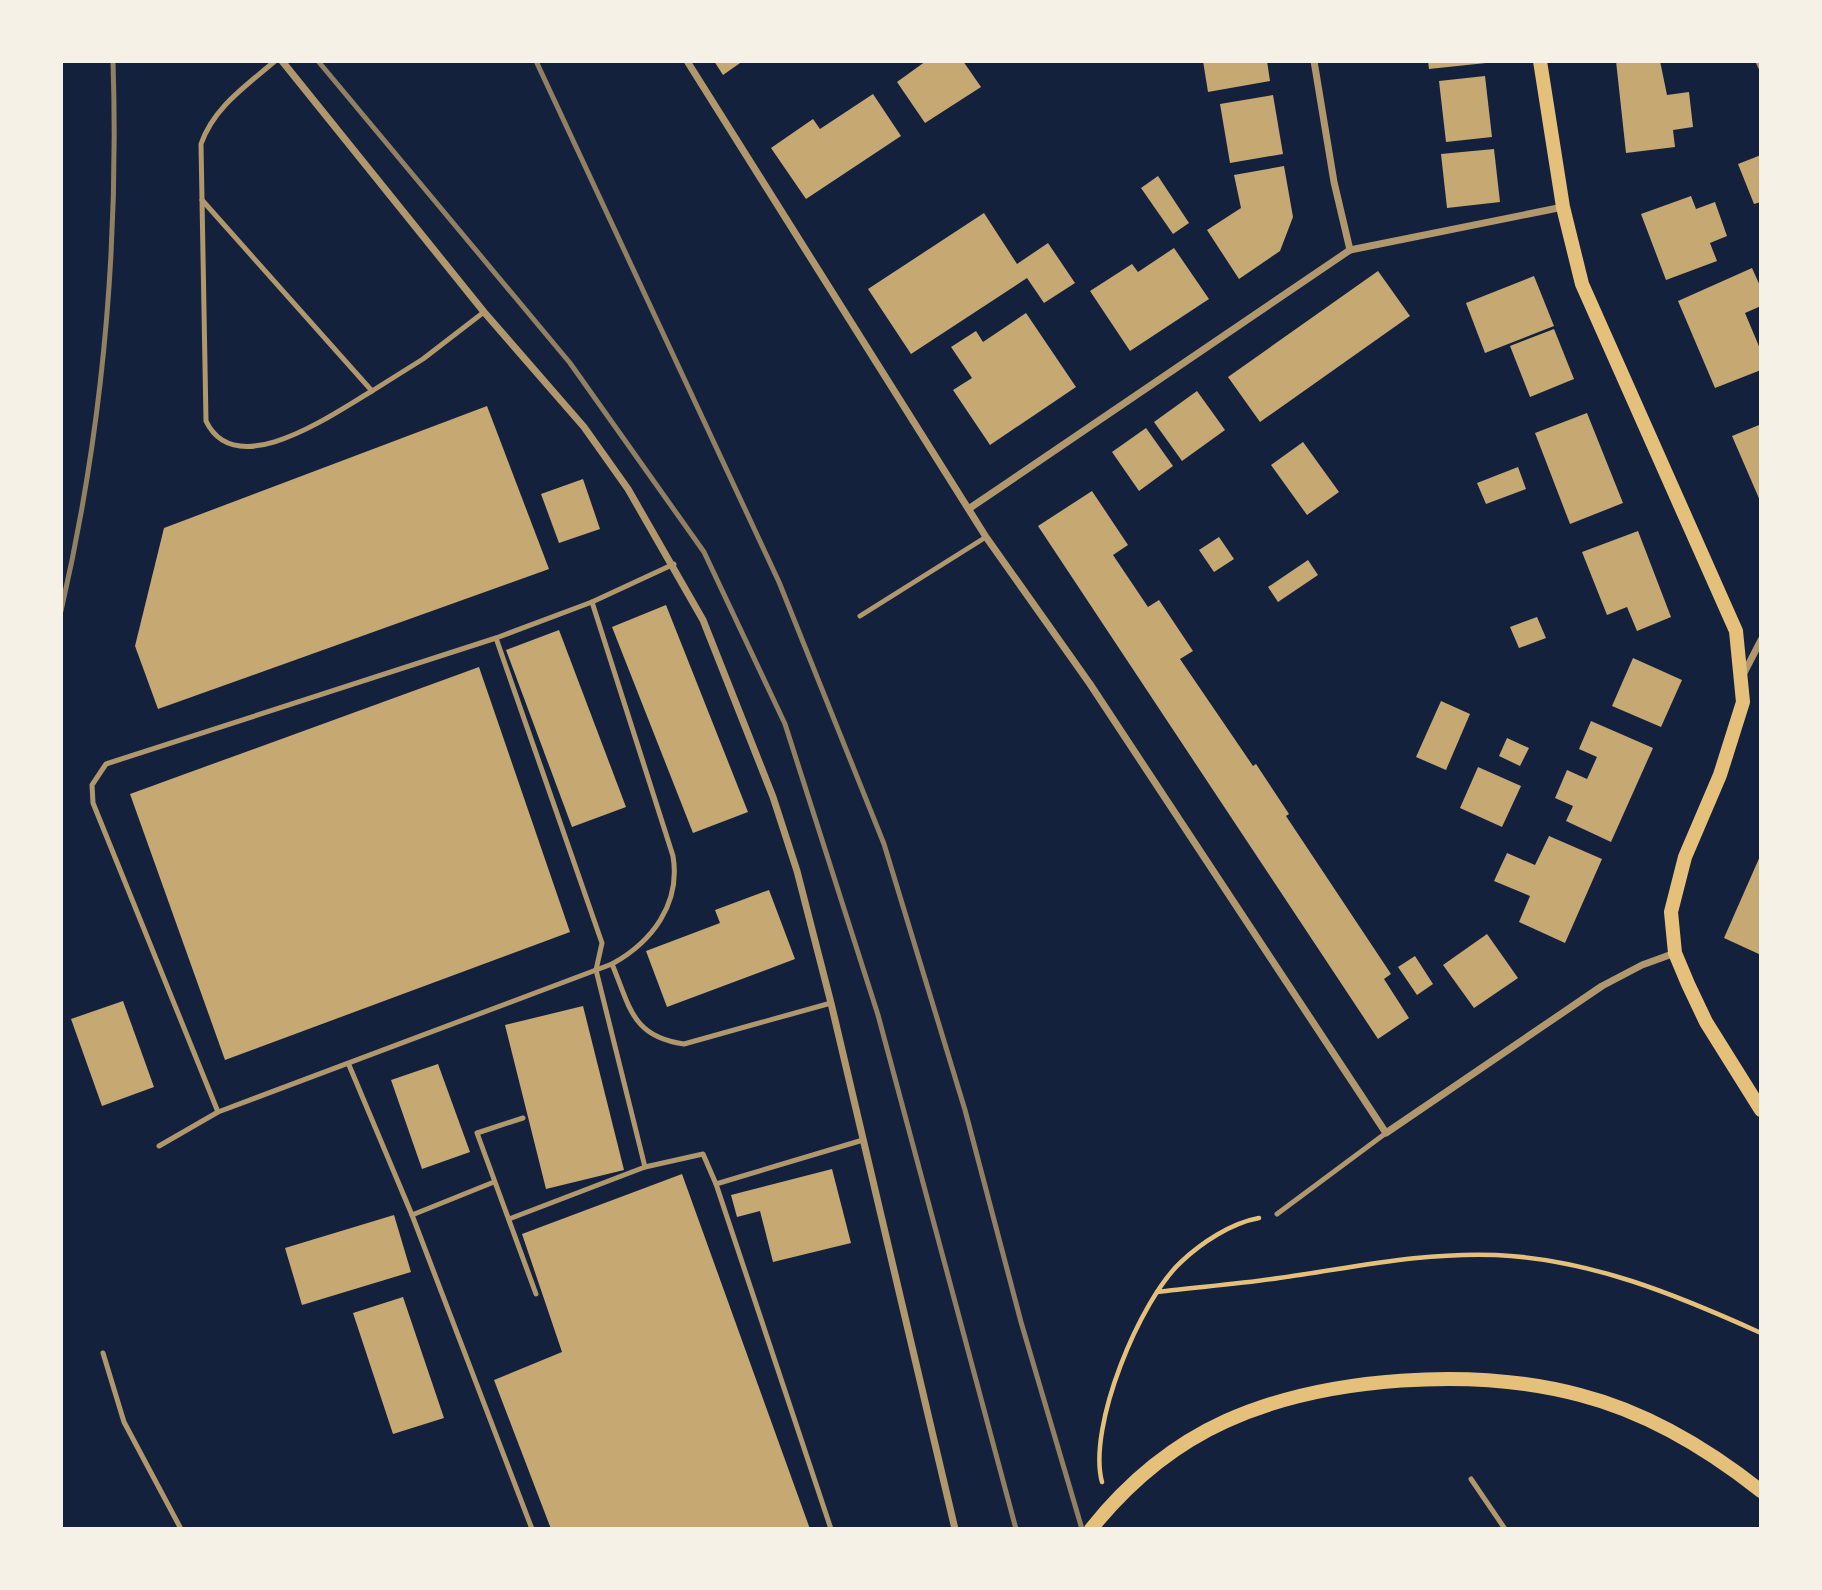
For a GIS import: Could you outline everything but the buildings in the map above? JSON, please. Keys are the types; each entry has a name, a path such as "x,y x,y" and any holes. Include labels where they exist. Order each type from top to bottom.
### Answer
{"main road":[{"path":"1540,61 1563,207 1581,284 1652,447 1722,594 1736,631 1743,702 1720,775 1685,857 1671,912 1675,953 1706,1022 1761,1110"},
{"path":"1091,1529 1141,1476 1182,1445 1227,1421 1302,1397 1359,1386 1437,1378 1507,1381 1581,1395 1645,1419 1719,1458 1761,1491"}],"street":[{"path":"282,61 484,312 584,427 628,489 674,564 703,620 772,797 797,871 831,1003 955,1529"},
{"path":"687,61 986,537 1090,684 1386,1133 1602,986 1642,965 1675,953"},
{"path":"1314,61 1334,182 1350,250"},
{"path":"1759,61 1761,66"},
{"path":"970,508 1350,250 1563,207"},
{"path":"1742,676 1761,640"}],"lane":[{"path":"275,61 221,108 208,124 201,144 199,164 202,200 205,410 211,432 222,442 241,447 279,441 372,391 434,351 484,312"},
{"path":"202,200 372,391"},
{"path":"860,616 986,537"},
{"path":"218,1112 93,803 92,785 106,764 496,638 592,602 674,564"},
{"path":"159,1146 218,1112 612,964 629,955 654,930 672,899 675,870 592,602"},
{"path":"496,638 602,943 596,970 645,1167"},
{"path":"612,964 637,1024 660,1040 684,1044 831,1003"},
{"path":"349,1065 412,1215 532,1529"},
{"path":"523,1118 477,1133 536,1294"},
{"path":"1277,1214 1386,1133"},
{"path":"716,1184 863,1140"},
{"path":"509,1219 645,1167 703,1154 716,1184 831,1529"},
{"path":"412,1215 494,1182"},
{"path":"103,1353 124,1422 181,1529"},
{"path":"1471,1479 1505,1529"}],"path":[{"path":"1100,1475 1100,1439 1117,1376 1135,1330 1157,1292 1181,1261 1205,1244 1240,1224 1277,1214"},
{"path":"1157,1292 1279,1278 1401,1258 1496,1255 1557,1262 1625,1279 1688,1300 1761,1333"}],"railway":[{"path":"61,611 88,474 105,338 113,200 113,61"},
{"path":"318,61 570,363 704,552 785,724 878,1015 1016,1529"},
{"path":"536,61 779,582 884,844 965,1110 1021,1322 1082,1529"}]}
